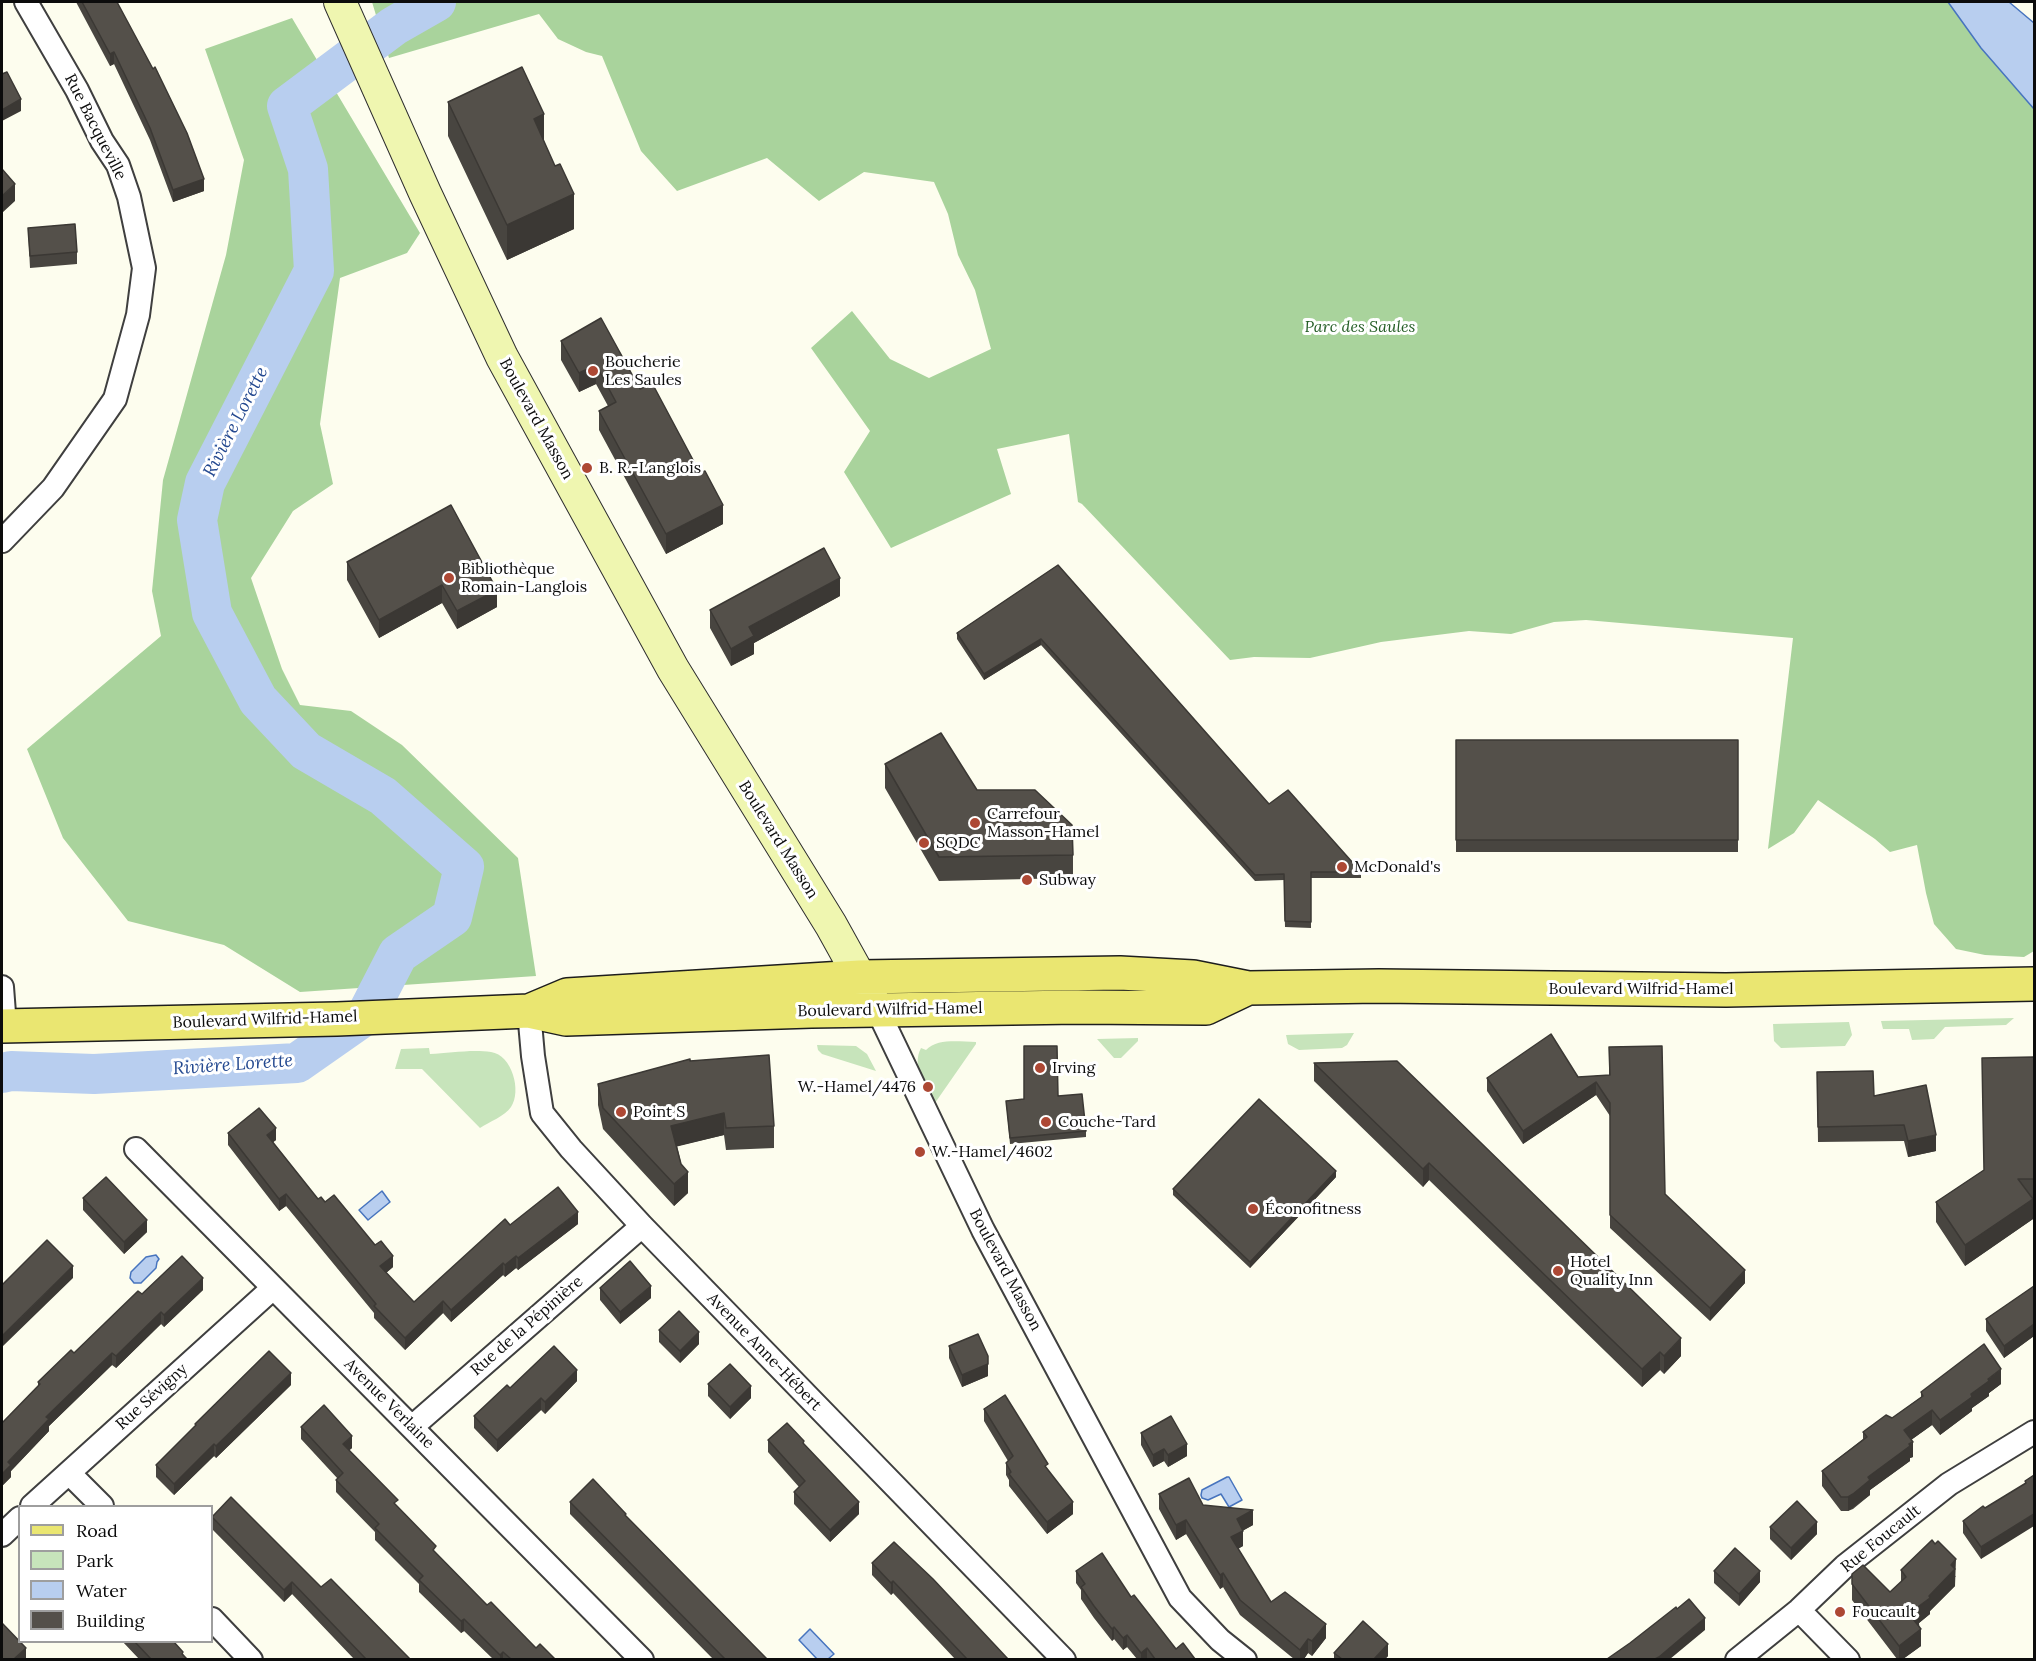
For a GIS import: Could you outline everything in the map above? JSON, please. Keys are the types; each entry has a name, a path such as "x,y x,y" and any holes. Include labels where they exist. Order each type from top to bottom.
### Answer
{"main road":[{"name":"Boulevard Masson","path":"340,2 429,204 502,357 673,669 831,926 878,1011"},
{"name":"Boulevard Wilfrid-Hamel","path":"529,1011 567,995 860,977 1120,973 1193,977 1248,988 1379,986 1726,990 2034,984"},
{"name":"Boulevard Wilfrid-Hamel","path":"3,1026 337,1019 529,1011 566,1019 1078,1007 1206,1008 1248,988"}],"street":[{"name":"Rue Bacqueville","path":"2,541 53,488 115,399 138,315 144,268 129,197 118,165 102,141 77,90 26,2"},
{"path":"2,987 3,1026"},
{"name":"Avenue Anne-Hébert","path":"529,1011 542,1113 642,1226 1064,1659"},
{"name":"Boulevard Masson","path":"878,1011 983,1230 1180,1598 1220,1640 1245,1659"},
{"name":"Avenue Verlaine","path":"136,1149 642,1659"},
{"name":"Rue de la Pépinière","path":"412,1427 642,1226"},
{"name":"Rue Sévigny","path":"33,1505 273,1288"},
{"name":"Rue Foucault","path":"1737,1659 1799,1610 1845,1566 1949,1484 2034,1432"},
{"path":"69,1473 101,1505"},
{"path":"2,1535 18,1520"},
{"path":"1799,1610 1848,1659"},
{"path":"213,1620 251,1659"}],"green space":[{"name":"Parc des Saules","path":"372,2 1948,2 1981,48 2034,109 2034,951 2024,957 1985,955 1956,949 1934,924 1917,845 1890,852 1818,800 1794,833 1768,849 1793,638 1586,620 1554,622 1511,634 1469,631 1381,642 1310,658 1254,657 1230,660 1078,502 1069,434 997,449 1011,494 891,548 844,472 870,431 811,348 852,311 890,359 929,378 991,349 975,290 958,255 948,214 934,182 864,172 819,201 767,158 677,191 641,151 602,56 586,52 558,39 539,14 389,58"},
{"path":"292,18 420,233 407,253 340,278 320,424 333,484 293,511 251,578 282,669 300,705 351,711 402,745 518,858 536,976 300,992 224,945 128,921 63,838 27,749 161,636 152,591 163,480 226,255 244,160 205,49"},
{"path":"2014,1018 2006,1025 1945,1027 1934,1039 1912,1040 1909,1029 1883,1029 1881,1021"},
{"path":"1849,1022 1852,1035 1845,1046 1781,1048 1774,1041 1773,1024"},
{"path":"1354,1033 1347,1045 1342,1048 1299,1050 1288,1044 1286,1035"},
{"path":"1138,1038 1138,1041 1121,1058 1114,1058 1097,1039"},
{"path":"943,1042 976,1042 935,1103 919,1069 918,1055 921,1048 926,1050"},
{"path":"817,1045 856,1046 867,1054 876,1071 822,1054"},
{"path":"429,1048 430,1054 491,1052 505,1060 515,1083 514,1100 511,1107 501,1116 480,1128 422,1069 395,1069 401,1049"}],"water":[{"path":"1948,2 2009,2 2034,23 2034,109 1981,48"},
{"path":"382,1191 390,1202 368,1220 359,1210"},
{"path":"156,1255 159,1259 156,1268 141,1283 134,1283 130,1278 131,1272 146,1257"},
{"path":"1227,1477 1242,1500 1229,1507 1221,1494 1208,1500 1202,1498 1202,1490"},
{"path":"810,1629 834,1654 828,1659 817,1659 799,1640"}],"building":[{"path":"82,2 117,2 153,69 155,67 187,133 204,179 173,190 150,128 114,52 110,54"},
{"path":"522,67 544,114 534,119 555,166 560,164 574,194 507,225 448,102"},
{"path":"7,72 21,99 2,110 2,74"},
{"path":"2,169 15,184 2,196"},
{"path":"75,224 77,252 30,256 28,228"},
{"path":"601,318 640,389 652,383 700,473 705,471 723,505 666,534 599,411 616,402 596,365 579,373 561,341"},
{"path":"451,505 497,590 457,611 442,585 379,620 347,562"},
{"path":"824,548 840,578 749,627 754,636 731,649 710,610"},
{"path":"1058,565 1269,804 1288,790 1361,872 1311,872 1311,922 1285,921 1284,874 1255,875 1041,639 984,674 957,633"},
{"name":"Carrefour Masson-Hamel","path":"941,733 977,790 1035,790 1072,825 1073,855 939,857 885,764"},
{"path":"1456,740 1738,740 1738,840 1456,840"},
{"path":"1551,1034 1578,1077 1610,1075 1609,1047 1662,1046 1665,1194 1745,1270 1710,1308 1610,1215 1610,1103 1596,1082 1523,1131 1487,1078"},
{"path":"1024,1046 1057,1046 1058,1096 1082,1094 1086,1131 1010,1138 1006,1101 1024,1099"},
{"path":"769,1055 774,1126 726,1128 724,1113 671,1126 681,1164 688,1172 674,1184 603,1108 598,1084 690,1059 690,1061"},
{"path":"2034,1057 2034,1179 2018,1179 2033,1199 1965,1245 1936,1202 1984,1170 1982,1058"},
{"name":"Hotel Quality Inn","path":"1397,1061 1681,1338 1664,1356 1660,1352 1642,1369 1429,1163 1423,1169 1314,1063"},
{"path":"1873,1071 1874,1096 1926,1085 1936,1135 1908,1141 1904,1125 1818,1127 1817,1072"},
{"path":"1259,1099 1336,1171 1250,1262 1173,1189"},
{"path":"259,1108 276,1128 267,1135 318,1199 321,1197 325,1202 334,1195 375,1245 381,1241 393,1256 380,1266 414,1302 505,1219 510,1225 558,1187 578,1212 518,1258 516,1256 505,1265 503,1263 451,1310 443,1301 405,1338 374,1306 376,1304 286,1194 279,1199 228,1133"},
{"path":"106,1177 147,1220 124,1242 83,1198"},
{"path":"47,1240 73,1266 2,1336 2,1285"},
{"path":"182,1256 203,1278 164,1315 161,1312 116,1356 112,1353 46,1417 49,1419 8,1462 11,1465 2,1474 2,1423 40,1384 38,1382 71,1350 74,1353 138,1291 142,1294"},
{"path":"630,1261 651,1286 620,1312 600,1288"},
{"path":"2034,1286 2034,1324 2004,1346 1986,1319"},
{"path":"679,1311 699,1332 680,1351 659,1330"},
{"path":"978,1334 988,1356 988,1364 962,1375 949,1346"},
{"path":"1984,1344 2001,1369 1971,1394 1972,1397 1940,1420 1932,1410 1904,1430 1913,1442 1909,1444 1910,1446 1868,1477 1870,1480 1853,1494 1841,1497 1822,1471 1867,1437 1863,1432 1886,1415 1892,1418 1923,1396 1921,1392"},
{"path":"554,1346 577,1370 545,1402 541,1398 497,1440 474,1416 507,1385 510,1388"},
{"path":"269,1351 291,1373 174,1484 156,1465"},
{"path":"730,1364 751,1386 730,1407 708,1384"},
{"path":"1005,1395 1048,1464 1045,1466 1073,1502 1047,1522 1009,1474 1011,1472 1006,1463 1013,1456 984,1409"},
{"path":"324,1405 352,1436 343,1444 398,1500 394,1503 436,1546 433,1550 487,1605 491,1602 536,1648 540,1644 555,1659 511,1659 503,1652 500,1655 464,1619 461,1621 419,1580 423,1576 375,1528 379,1524 336,1480 343,1473 301,1427"},
{"path":"1171,1416 1187,1444 1168,1455 1164,1449 1153,1455 1141,1433"},
{"path":"787,1423 859,1502 830,1530 794,1492 805,1481 768,1440"},
{"path":"2034,1475 2034,1514 1981,1547 1963,1521 1983,1506 1985,1508 2026,1483 2025,1481"},
{"path":"1189,1478 1203,1505 1253,1510 1237,1519 1243,1531 1231,1537 1271,1602 1285,1592 1326,1624 1312,1641 1308,1639 1300,1650 1240,1600 1223,1573 1220,1575 1186,1520 1176,1525 1159,1494"},
{"path":"593,1479 625,1515 767,1659 725,1659 570,1502"},
{"path":"231,1497 321,1587 331,1579 410,1659 366,1659 292,1582 284,1590 213,1516"},
{"path":"1797,1501 1817,1522 1791,1548 1770,1527"},
{"path":"1932,1540 1935,1544 1938,1541 1956,1559 1951,1565 1955,1569 1929,1596 1930,1598 1915,1609 1919,1615 1913,1619 1921,1629 1899,1646 1852,1584 1852,1574 1863,1565 1890,1592 1906,1577 1901,1570"},
{"path":"894,1542 933,1579 1008,1659 967,1659 893,1581 891,1583 872,1563"},
{"path":"1735,1548 1760,1571 1739,1594 1714,1571"},
{"path":"1102,1553 1131,1597 1134,1595 1176,1649 1183,1643 1195,1659 1155,1659 1147,1648 1141,1653 1127,1635 1123,1638 1114,1627 1112,1629 1081,1587 1085,1584 1076,1571"},
{"path":"1689,1599 1705,1618 1659,1657 1655,1659 1607,1659 1676,1607 1677,1609"},
{"path":"1363,1621 1388,1644 1374,1659 1342,1659 1334,1653"},
{"path":"2,1623 18,1640 18,1643 26,1648 14,1659 2,1659"},
{"path":"136,1643 175,1643 187,1659 151,1659"}],"waterway":[{"name":"Rivière Lorette","path":"2,1073 11,1071 94,1074 297,1063 367,1014 398,954 452,917 464,867 383,796 306,751 258,700 212,613 197,520 205,483 314,271 308,169 287,106 394,26 436,2"}],"place":[{"name":"Boucherie Les Saules","path":"593,371"},
{"name":"B. R.-Langlois","path":"587,468"},
{"name":"Bibliothèque Romain-Langlois","path":"449,578"},
{"name":"Carrefour Masson-Hamel","path":"975,823"},
{"name":"SQDC","path":"924,843"},
{"name":"McDonald's","path":"1342,867"},
{"name":"Subway","path":"1027,880"},
{"name":"Irving","path":"1040,1068"},
{"name":"W.-Hamel/4476","path":"928,1087"},
{"name":"Point S","path":"621,1112"},
{"name":"Couche-Tard","path":"1046,1122"},
{"name":"W.-Hamel/4602","path":"920,1152"},
{"name":"Éconofitness","path":"1253,1209"},
{"name":"Hotel Quality Inn","path":"1558,1271"},
{"name":"Foucault","path":"1840,1612"}]}
